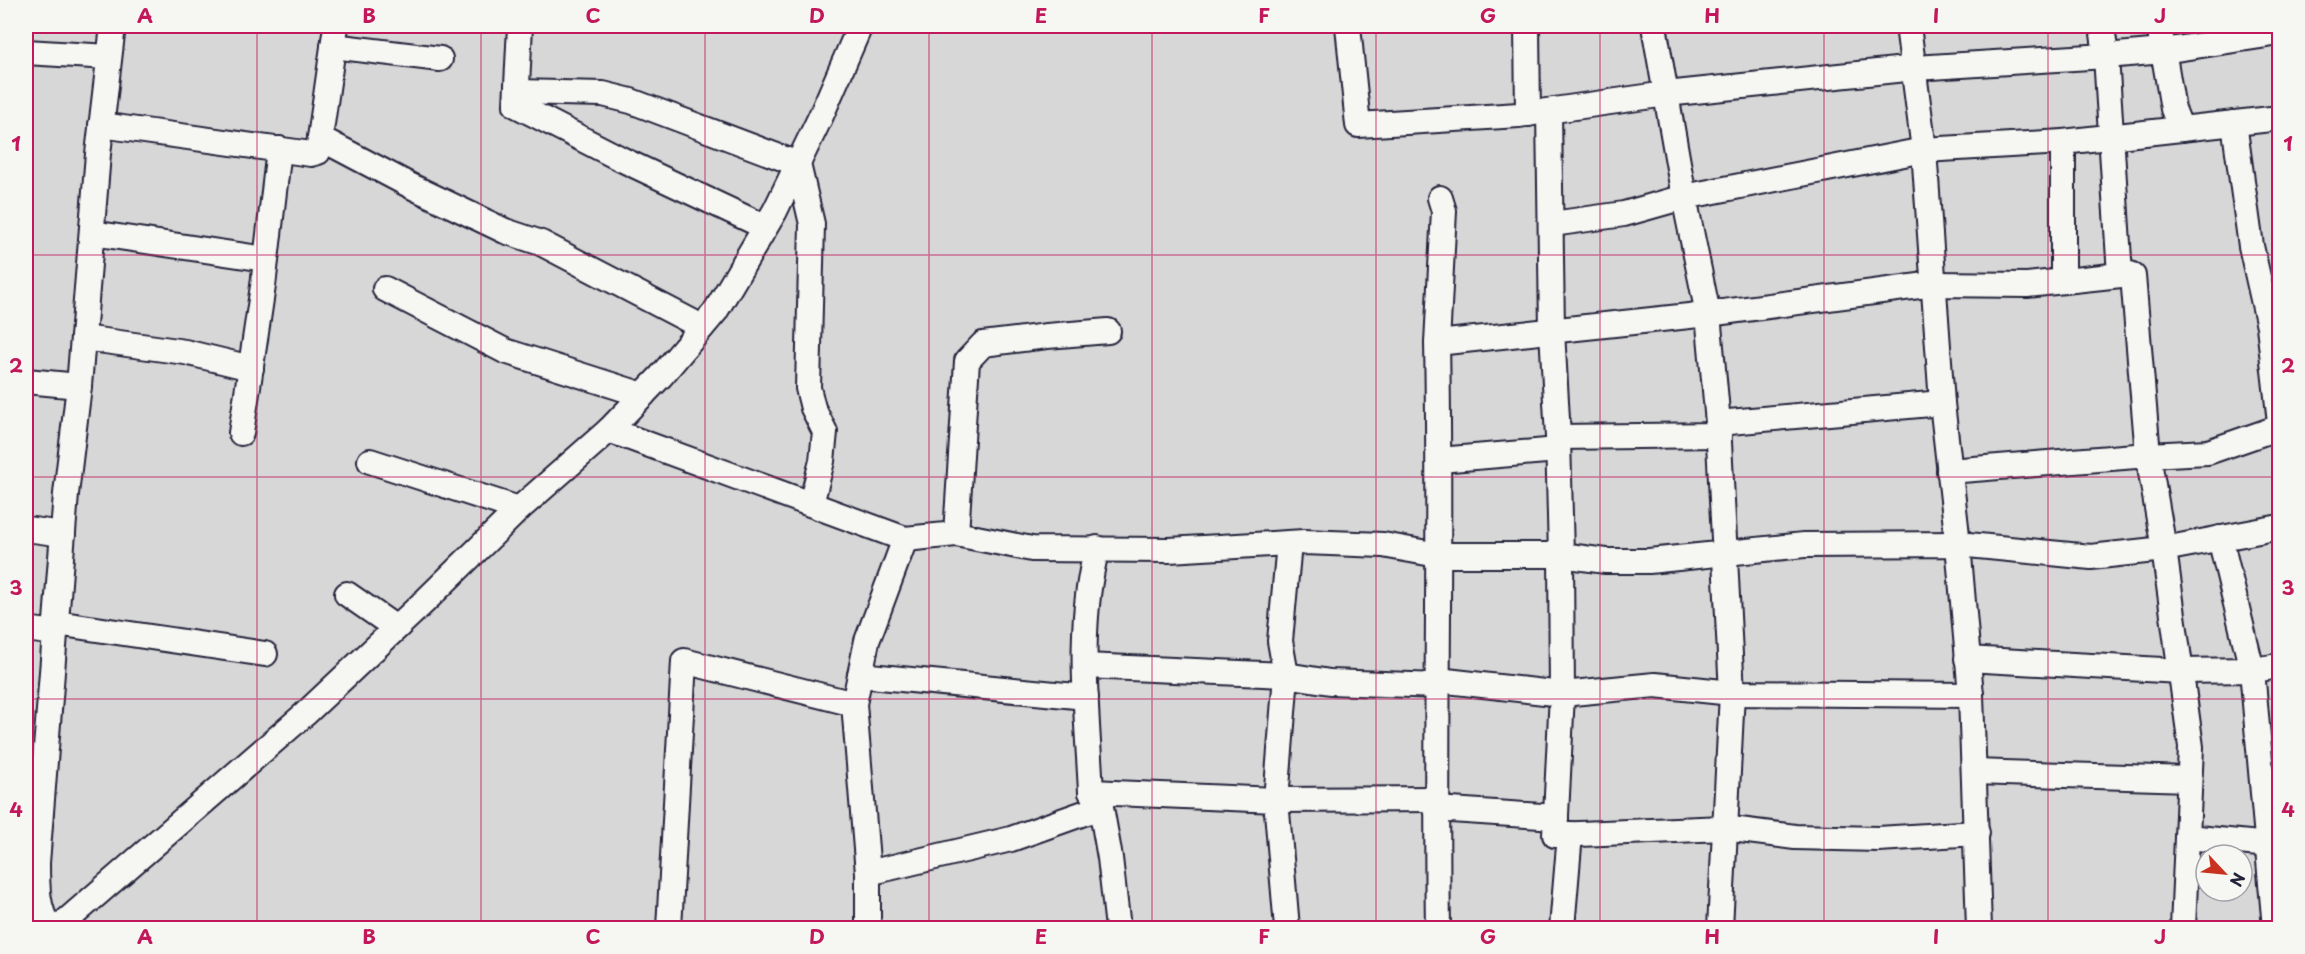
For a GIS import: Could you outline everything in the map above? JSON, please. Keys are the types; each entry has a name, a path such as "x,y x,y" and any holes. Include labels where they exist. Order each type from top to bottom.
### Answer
{"street":[{"path":"50,928 43,918 31,885 79,386 101,125 113,26"},
{"path":"520,26 516,105 621,159 765,227"},
{"path":"58,928 296,721 519,509 609,430 643,395 715,312 765,227 820,118 860,26"},
{"path":"1348,26 1358,125 1538,113 1665,94 1915,68 2106,57 2163,51 2280,33"},
{"path":"1527,26 1552,224 1552,331 1561,555 1562,928"},
{"path":"1654,26 1684,197 1708,314 1719,429 1732,693 1719,928"},
{"path":"1908,26 1924,150 1942,403 1958,544 1971,695 1979,928"},
{"path":"2102,26 2120,275"},
{"path":"2159,26 2173,109 2181,129"},
{"path":"101,125 311,154 318,152 335,36 440,59"},
{"path":"26,52 109,57"},
{"path":"517,92 603,94 631,101 798,164"},
{"path":"1552,224 1624,214 1684,197 1924,150 2063,142 2280,118"},
{"path":"2234,123 2251,246 2269,326 2280,423"},
{"path":"320,138 411,186 505,231 541,243 702,327"},
{"path":"2062,281 2063,142"},
{"path":"241,433 279,149"},
{"path":"798,164 812,224 808,388 813,408 825,432 822,461 811,504"},
{"path":"1438,928 1437,343 1444,211 1440,198"},
{"path":"92,233 266,259"},
{"path":"1437,343 1708,314 1934,284 2027,285 2130,273 2133,276 2148,455 2164,549 2191,747 2183,928"},
{"path":"385,289 505,351 643,395"},
{"path":"956,534 967,361 983,344 1108,331"},
{"path":"83,338 185,352 251,368"},
{"path":"26,381 79,386"},
{"path":"1439,460 1558,443 1719,429 1942,403"},
{"path":"1949,471 2208,452 2280,427"},
{"path":"609,430 905,539 956,534 1032,549 1169,550 1289,543 1383,545 1438,555 1561,555 1606,561 1649,561 1804,545 1958,544 2091,557 2164,549 2280,527"},
{"path":"369,461 519,509"},
{"path":"26,529 63,534"},
{"path":"2220,538 2252,670 2274,846 2275,928"},
{"path":"868,928 868,873 854,704 867,641 905,539"},
{"path":"1287,928 1276,800 1286,675 1280,641 1289,543"},
{"path":"1097,548 1089,576 1085,619 1086,697 1096,799 1110,858 1118,928"},
{"path":"347,594 396,628"},
{"path":"26,629 56,628 265,654"},
{"path":"1967,658 2180,671 2252,670 2280,666"},
{"path":"669,928 684,661 854,704"},
{"path":"1085,666 1286,675 1330,682 1438,683 1562,694 1655,685 1732,693 1971,695"},
{"path":"860,675 1086,697"},
{"path":"1975,772 2189,778"},
{"path":"868,873 1011,839 1096,799 1436,804 1563,826 1724,828 1795,837 1878,839 1977,833"},
{"path":"2187,837 2274,846"}],"shaded area":[{"path":"26,26 2279,26 2279,928 26,928"}]}
